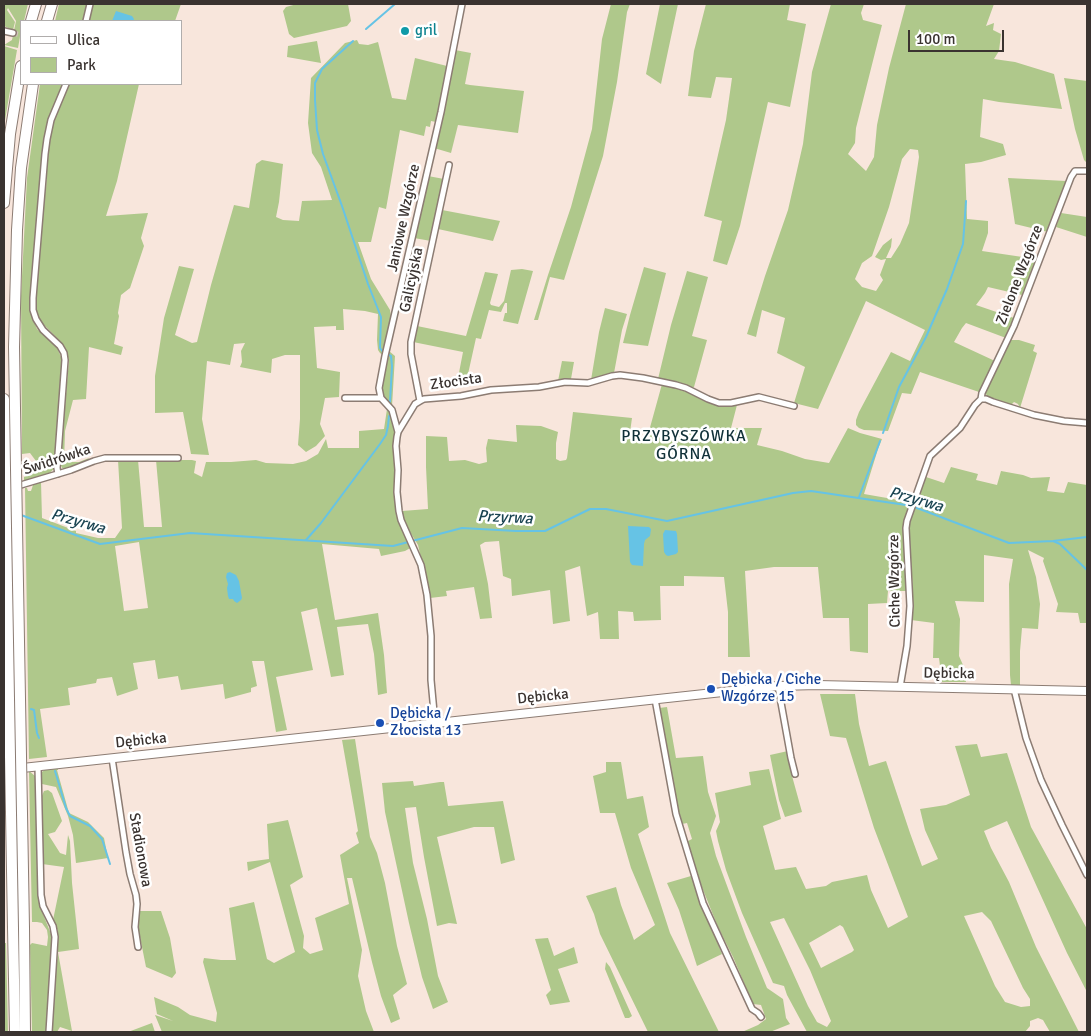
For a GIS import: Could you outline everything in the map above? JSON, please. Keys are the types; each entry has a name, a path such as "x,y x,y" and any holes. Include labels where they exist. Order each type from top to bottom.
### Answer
{"highway":[{"path":"31,20 36,4"},
{"path":"47,20 52,4"},
{"path":"4,203 10,134 20,72"},
{"path":"14,1032 10,469 16,237 21,168 34,85"},
{"path":"4,399 10,469 24,928 25,1032"}],"street":[{"path":"86,20 90,4"},
{"name":"Janiowe Wzgórze","path":"381,398 379,388 384,359 441,112 462,4"},
{"path":"4,31 13,33"},
{"path":"58,474 65,360 60,346 43,330 36,319 33,310 33,298 47,139 51,120 66,85"},
{"name":"Galicyjska","path":"420,401 411,354 411,342 449,165"},
{"name":"Zielone Wzgórze","path":"981,399 982,393 1014,326 1071,177 1075,171 1087,171"},
{"name":"Złocista","path":"435,723 431,680 429,609 424,578 421,565 401,520 397,492 396,446 398,432 411,410 420,401 491,390 539,387 565,382 588,383 620,375 676,385 719,402 759,397 794,406"},
{"path":"345,398 381,398 392,410 398,432"},
{"path":"981,399 1034,415 1087,423"},
{"name":"Ciche Wzgórze","path":"900,687 909,626 907,521 930,456 960,428 981,399"},
{"name":"Świdrówka","path":"4,490 105,458 178,458"},
{"name":"Dębicka","path":"4,770 778,686 818,685 1087,691"},
{"path":"778,686 795,774"},
{"path":"1014,689 1026,738 1041,780 1087,875"},
{"path":"655,699 676,814 703,903 752,1009 761,1017"},
{"name":"Stadionowa","path":"112,758 127,859 137,904 135,927 138,947"},
{"path":"38,766 40,881 44,906 53,926 55,938 49,1032"}],"green space":[{"path":"4,4 28,4 24,20 20,20 18,48 4,45 12,40 16,21 8,8 7,10 15,22 13,30 4,26"},
{"path":"59,4 87,4 83,20 55,20"},
{"path":"93,4 181,4 175,20 89,20"},
{"path":"297,4 348,4 351,21 347,26 294,38 289,34 283,11 286,7"},
{"path":"611,4 630,4 627,12 617,82 603,156 564,280 550,277 538,320 534,320 571,207 592,129 602,39"},
{"path":"660,4 678,4 661,84 646,74"},
{"path":"706,4 790,4 787,20 806,24 790,107 768,102 740,226 727,265 713,261 722,221 704,216 726,120 732,78 716,77 711,98 688,96 694,51"},
{"path":"831,4 864,4 861,13 863,20 882,25 856,128 855,143 848,154 866,171 874,157 877,125 889,68 906,4 994,4 986,26 994,23 993,30 1001,34 999,51 994,59 1015,62 1054,74 1062,109 983,99 980,137 1003,144 1006,155 965,164 967,219 988,221 988,233 982,251 1036,259 1022,295 988,287 976,305 1014,318 1006,338 966,323 954,342 995,361 979,392 920,372 911,394 902,393 888,431 864,430 856,425 856,420 891,352 910,361 925,330 866,301 818,409 794,403 805,367 777,353 785,318 762,310 756,337 747,334 788,210 803,144 812,72","holes":["910,149 918,150 919,157 909,223 900,244 891,258 886,258 891,247 892,238 883,245 875,257 881,260 886,259 880,275 883,280 876,291 862,287 855,279 862,263 872,256 889,207 902,159"]},
{"path":"357,40 359,44 368,45 378,42 392,98 406,100 415,58 447,66 443,97 436,122 431,121 430,127 426,126 424,136 400,130 386,209 379,207 371,242 358,242 371,279 390,310 391,317 383,355 378,350 378,314 343,309 344,330 336,330 336,326 314,327 317,368 340,372 339,397 325,398 320,424 325,436 316,446 306,452 298,445 300,355 285,355 272,359 271,373 240,367 242,362 241,351 245,343 234,344 230,365 207,361 202,419 209,455 191,454 183,412 155,413 155,376 164,318 179,266 194,269 175,335 192,343 197,342 234,205 249,208 256,164 262,160 283,164 276,217 283,220 299,221 302,201 332,200 321,167 312,153 308,123 311,78 345,43"},
{"path":"317,41 321,63 287,57 288,46"},
{"path":"4,46 17,50 4,126"},
{"path":"455,50 471,53 465,84 524,91 518,133 458,125 451,153 434,148"},
{"path":"1064,78 1087,81 1087,163 1084,160 1075,129"},
{"path":"40,85 64,85 49,117 44,144 31,294 31,315 37,329 57,347 63,368 57,443 54,469 46,476 24,482 24,477 34,471 36,461 30,453 22,454 21,296 27,178"},
{"path":"69,85 139,85 117,181 106,216 148,213 141,238 144,246 130,288 121,295 114,344 123,347 121,355 89,347 86,399 73,400 65,431 64,462 79,462 89,458 87,462 64,469 60,463 69,360 64,346 41,322 37,313 36,299 48,150 53,122"},
{"path":"428,176 444,179 431,241 414,238"},
{"path":"1008,178 1066,181 1048,232 1015,224"},
{"path":"442,210 500,221 493,241 438,229"},
{"path":"1061,213 1087,217 1087,237 1056,227"},
{"path":"644,267 666,273 648,346 623,343"},
{"path":"511,270 533,271 518,324 503,321 505,313 507,313 507,303 505,303 501,312 489,310 481,339 476,338 466,383 457,383 463,352 413,342 417,326 466,336 485,272 498,274 490,303 499,307 504,301"},
{"path":"687,271 708,277 692,336 707,340 694,387 692,388 658,379"},
{"path":"605,308 627,314 614,373 591,380 599,332"},
{"path":"1019,340 1035,345 1033,351 1037,353 1020,408 1014,402 1011,405 987,396 985,392 1008,342"},
{"path":"389,351 395,356 392,406 382,393 382,382"},
{"path":"562,361 574,362 571,379 558,381"},
{"path":"662,384 687,392 714,405 737,405 731,428 762,428 757,445 805,459 829,463 848,428 882,439 864,494 911,503 904,528 907,591 888,591 887,603 868,604 868,653 850,651 849,618 823,618 818,567 774,567 745,571 750,657 728,657 728,612 724,577 684,576 684,586 660,586 661,620 634,621 633,612 618,611 619,639 600,639 598,612 587,616 580,566 565,571 570,621 553,624 550,590 512,596 511,579 503,576 499,541 485,542 480,545 488,584 492,618 480,619 474,587 446,591 447,596 430,598 418,545 404,522 402,511 428,509 426,436 447,437 449,461 465,460 479,464 487,462 486,448 488,439 517,442 516,425 541,426 558,432 556,459 560,461 566,460 573,412 632,418 629,439 646,442"},
{"path":"387,409 392,416 395,432 395,495 397,513 400,525 412,547 405,551 381,556 379,549 322,544 335,620 378,613 387,693 378,695 374,654 368,624 337,627 344,675 331,677 317,608 301,612 313,670 276,677 287,730 276,732 264,661 252,661 257,686 251,688 251,692 225,699 223,684 181,690 178,676 158,679 155,660 133,663 138,689 117,696 112,677 97,679 96,683 68,688 70,705 40,709 47,757 29,759 25,488 31,491 33,485 41,482 42,518 76,531 76,533 98,538 115,538 122,528 118,460 138,460 144,527 162,527 156,460 196,461 194,473 202,477 206,462 256,460 266,463 293,464 306,461 318,454 326,439 328,448 359,448 359,431 384,429","holes":["139,542 148,608 124,611 115,546"]},
{"path":"951,467 978,474 976,480 997,485 1001,471 1031,478 1050,477 1047,491 1064,493 1068,482 1087,485 1087,623 1080,623 1078,613 1056,612 1058,604 1043,561 1044,558 1028,550 1036,577 1040,604 1038,629 1022,628 1020,685 1011,685 1010,675 1009,584 1013,559 984,555 984,602 955,601 960,619 959,656 963,665 966,682 942,682 939,658 933,658 934,623 911,620 913,598 908,540 909,525 926,477 944,483"},
{"path":"820,694 855,694 859,724 869,766 886,761 922,866 938,859 925,830 920,809 946,805 970,795 955,746 977,744 981,757 1007,753 1031,827 1087,929 1087,992 1067,953 1007,821 984,831 1009,882 1036,947 1079,1032 1050,1032 1043,1020 1038,1018 1030,1021 1030,1026 1025,1032 807,1032 784,986 773,983 742,913 726,870 718,841 716,831 720,822 715,793 751,785 749,772 769,769 781,819 763,826 775,870 796,867 806,889 826,886 832,882 867,875 871,890 888,928 908,917 874,828 846,738 830,736","holes":["982,912 991,921 1030,999 1030,1006 1021,1007 1005,1002 995,986 964,916","784,918 810,970 831,1021 827,1027 817,1022 808,1006 770,922","840,925 843,927 854,950 821,968 809,943"]},
{"path":"667,707 676,758 703,756 708,792 716,816 710,833 716,856 767,988 783,999 786,1018 790,1024 770,1032 742,1032 766,1019 761,1005 753,1004 718,927 686,842 692,839 687,823 682,824 680,822 659,708"},
{"path":"355,739 370,837 377,853 385,883 397,946 407,984 393,995 400,1019 391,1023 381,996 352,878 347,878 362,950 358,976 366,1011 374,1032 162,1032 155,1015 173,1021 157,1014 154,997 178,1007 190,1015 216,1022 217,1013 203,962 204,958 236,960 229,908 254,902 267,959 274,963 295,952 270,862 248,871 247,862 269,859 267,824 288,820 303,877 290,885 304,936 303,948 310,954 323,950 315,918 349,904 340,855 359,843 342,740"},
{"path":"788,751 792,776 802,812 785,817 779,800 770,755"},
{"path":"606,762 621,762 627,799 643,796 649,827 638,834 670,933 719,1032 648,1032 600,934 586,896 616,887 634,940 655,925 631,868 615,813 600,813 593,776 606,772"},
{"path":"58,768 69,813 88,822 104,838 108,858 76,863 73,835 68,816 56,787 42,784 42,772 45,769"},
{"path":"29,771 35,776 36,780 37,878 39,897 51,934 52,944 46,1032 32,1032 30,945 32,943 47,946 48,937 47,930 42,923 32,922"},
{"path":"413,781 414,786 444,782 448,806 503,801 515,860 501,864 494,827 474,827 437,837 457,924 449,923 437,926 416,807 405,808 413,863 427,919 438,976 448,1002 433,1009 422,977 409,923 385,812 382,783"},
{"path":"48,790 52,793 62,821 55,832 48,834 60,853 66,855 68,835 70,841 79,949 58,952 58,931 53,920 64,867 42,864 41,798 44,791"},
{"path":"691,876 722,954 697,966 679,910 667,883"},
{"path":"139,911 161,911 170,938 176,973 172,978 146,967 139,932"},
{"path":"548,938 554,956 574,947 578,963 558,969 570,1002 550,1005 546,995 551,990 535,939"},
{"path":"4,943 6,943 8,1032 4,1032"},
{"path":"58,952 72,1031 60,1027 57,1032 52,1032"},
{"path":"606,962 632,1016 629,1018 625,1018 605,969"},
{"path":"152,1023 155,1032 128,1032"}],"water":[{"path":"116,11 132,16 134,19 134,20 112,20"},
{"path":"628,526 649,527 651,529 650,536 645,540 644,544 643,566 632,565 630,562"},
{"path":"665,530 676,531 678,552 676,554 668,556 664,552 663,534"},
{"path":"230,572 236,575 239,581 242,598 237,603 233,599 229,599 228,596 226,577 227,573"}],"waterway":[{"path":"366,29 395,4"},
{"path":"353,41 322,69 315,83 317,130 323,154 381,317 380,348 383,352"},
{"path":"883,433 899,387 926,337 947,289 963,244 966,201"},
{"path":"387,354 391,356 392,366 390,402"},
{"path":"306,540 321,523 380,444 386,435 389,416"},
{"path":"859,497 880,441"},
{"name":"Przyrwa","path":"21,515 100,544 190,533 393,546 462,528 545,531 590,509 606,509 667,521 793,493 811,491 906,505 1009,543 1087,537"},
{"path":"1053,541 1060,544 1087,570"},
{"path":"31,709 34,710 39,738"},
{"path":"55,771 70,816 90,826 102,839 110,864"}],"tunnel":[{"path":"13,33 20,35"}],"place":[{"name":"gril","path":"405,31"},
{"name":"Dębicka / Ciche Wzgórze 15","path":"711,689"},
{"name":"Dębicka / Złocista 13","path":"380,723"}],"district":[{"name":"PRZYBYSZÓWKA GÓRNA","path":"684,446"}]}
